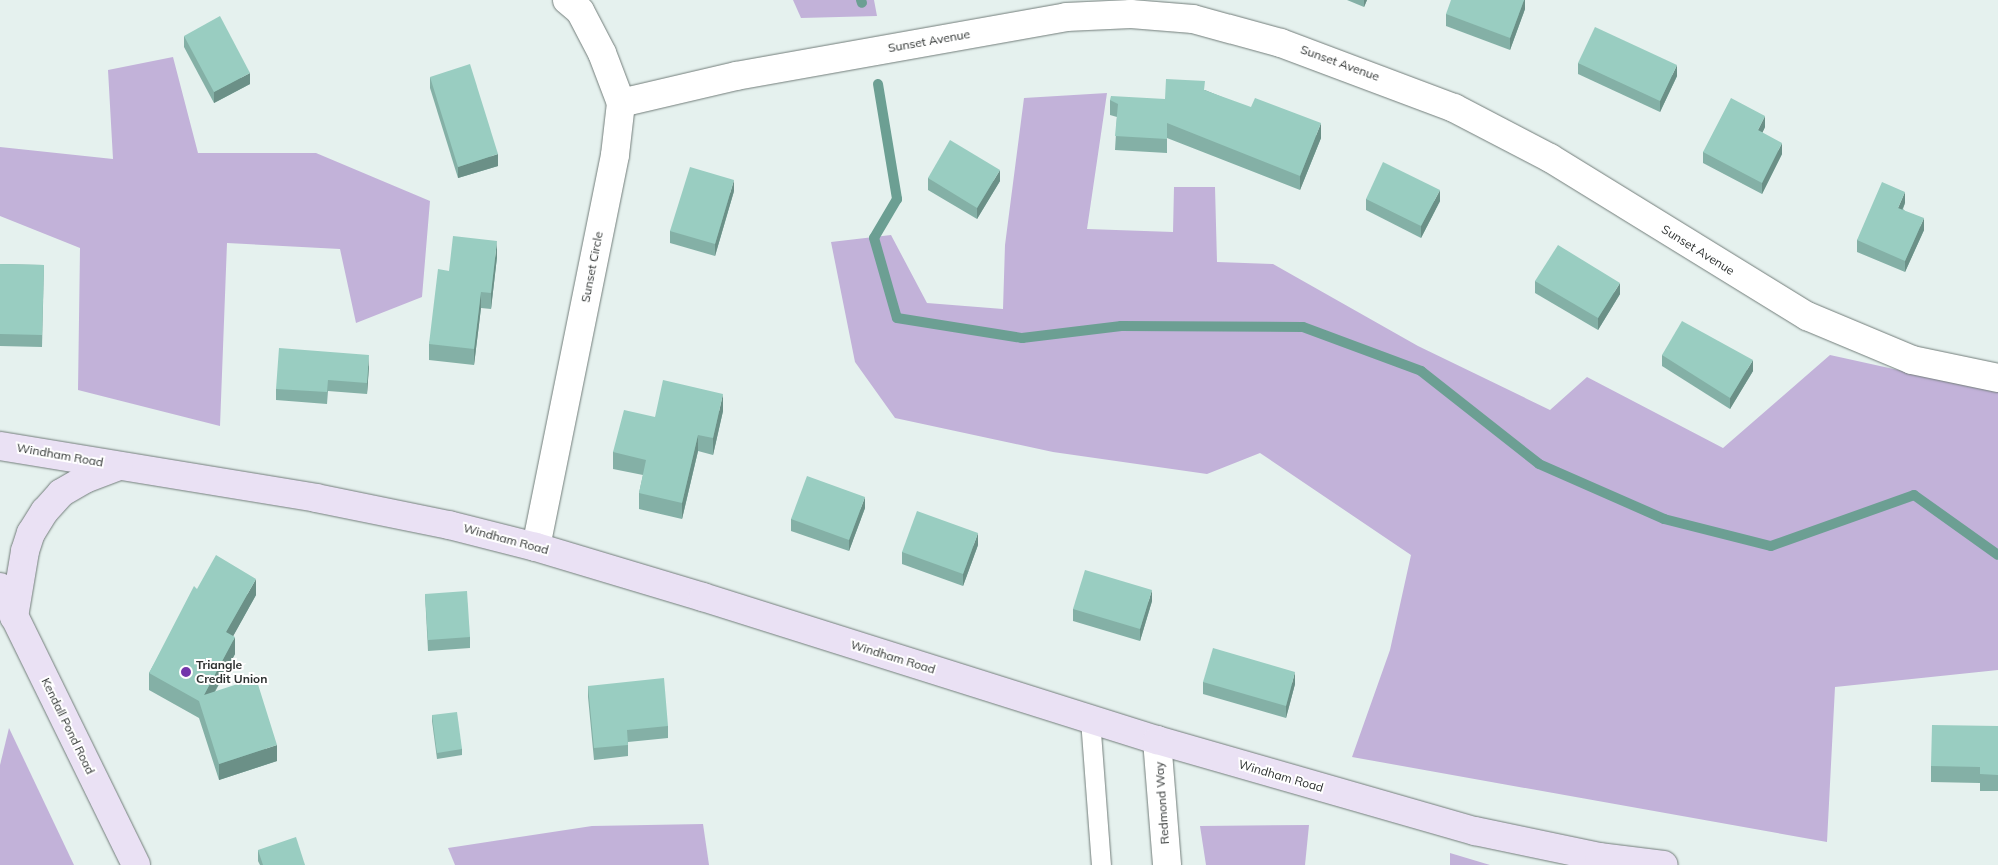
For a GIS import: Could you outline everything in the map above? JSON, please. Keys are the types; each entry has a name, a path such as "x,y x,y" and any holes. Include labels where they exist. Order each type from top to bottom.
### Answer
{"street":[{"name":"Sunset Circle","path":"536,547 615,155 621,103 602,53 580,12 567,0"},
{"name":"Sunset Avenue","path":"621,103 736,76 1066,17 1131,14 1193,19 1281,42 1399,85 1461,112 1550,158 1807,316 1912,360 1998,378"},
{"name":"Windham Road","path":"0,446 449,524 536,547 1157,740 1475,831 1599,857 1664,865"},
{"name":"Windham Road","path":"14,617 25,551 31,533 45,511 61,493 85,478 119,466"},
{"name":"Kendall Pond Road","path":"0,587 136,865"},
{"name":"Redmond Way","path":"1157,740 1167,865"}],"lane":[{"path":"1090,719 1101,865"}],"shaded area":[{"path":"793,0 874,0 877,16 801,18"},
{"path":"173,57 198,153 316,153 430,201 422,297 356,323 340,249 227,243 220,426 78,390 80,248 0,216 0,147 113,159 108,70"},
{"path":"1107,93 1087,229 1173,232 1174,187 1215,187 1217,262 1273,264 1418,346 1550,410 1587,377 1723,448 1830,355 1998,392 1998,670 1835,687 1827,842 1352,757 1390,650 1411,555 1260,453 1207,474 1053,452 895,418 855,362 831,242 891,235 927,303 1003,309 1005,245 1024,98"},
{"path":"9,728 74,865 0,865 0,765"},
{"path":"703,824 709,865 455,865 448,848 592,826"},
{"path":"1309,825 1305,865 1206,865 1200,826"},
{"path":"1450,853 1490,865 1450,865"}],"building":[{"path":"1451,0 1524,0 1510,38 1446,14"},
{"path":"220,16 250,73 214,92 184,36"},
{"path":"1595,27 1677,65 1660,101 1578,63"},
{"path":"470,64 498,154 458,167 430,77"},
{"path":"1166,79 1205,81 1204,90 1251,107 1255,98 1321,123 1300,176 1167,123 1167,139 1115,136 1118,104 1110,100 1111,96 1165,99"},
{"path":"1731,98 1765,116 1758,130 1782,143 1762,183 1703,152"},
{"path":"950,140 1000,170 977,208 928,178"},
{"path":"1383,162 1440,190 1421,226 1366,199"},
{"path":"690,167 734,180 715,244 670,231"},
{"path":"1882,182 1905,192 1898,208 1924,218 1905,261 1857,240"},
{"path":"453,236 497,241 491,293 481,292 474,349 429,344 438,269 449,271"},
{"path":"1558,245 1620,283 1598,318 1535,281"},
{"path":"0,264 44,265 42,335 0,334"},
{"path":"1682,321 1753,360 1730,398 1662,355"},
{"path":"279,348 369,355 367,383 328,380 327,392 276,389"},
{"path":"663,380 723,394 713,438 698,435 682,503 639,493 646,460 613,452 624,410 655,417"},
{"path":"807,476 865,497 849,540 791,519"},
{"path":"917,511 978,533 963,574 902,552"},
{"name":"Triangle Credit Union","path":"216,555 256,579 226,632 235,637 204,695 256,678 277,745 219,764 199,701 149,673 194,586 197,589"},
{"path":"1085,570 1152,590 1140,629 1073,609"},
{"path":"467,591 470,637 428,640 425,594"},
{"path":"1213,648 1295,672 1286,706 1203,682"},
{"path":"664,678 668,726 627,730 628,745 594,748 588,686"},
{"path":"457,712 462,749 437,753 432,715"},
{"path":"1932,725 1998,726 1998,775 1980,774 1980,767 1931,766"},
{"path":"296,837 305,865 263,865 258,850"}],"waterway":[{"path":"878,84 897,199 874,238 897,318 1022,338 1121,326 1303,327 1421,371 1539,464 1664,519 1771,546 1914,495 1998,555"}],"place":[{"name":"Triangle Credit Union","path":"186,672"}]}
